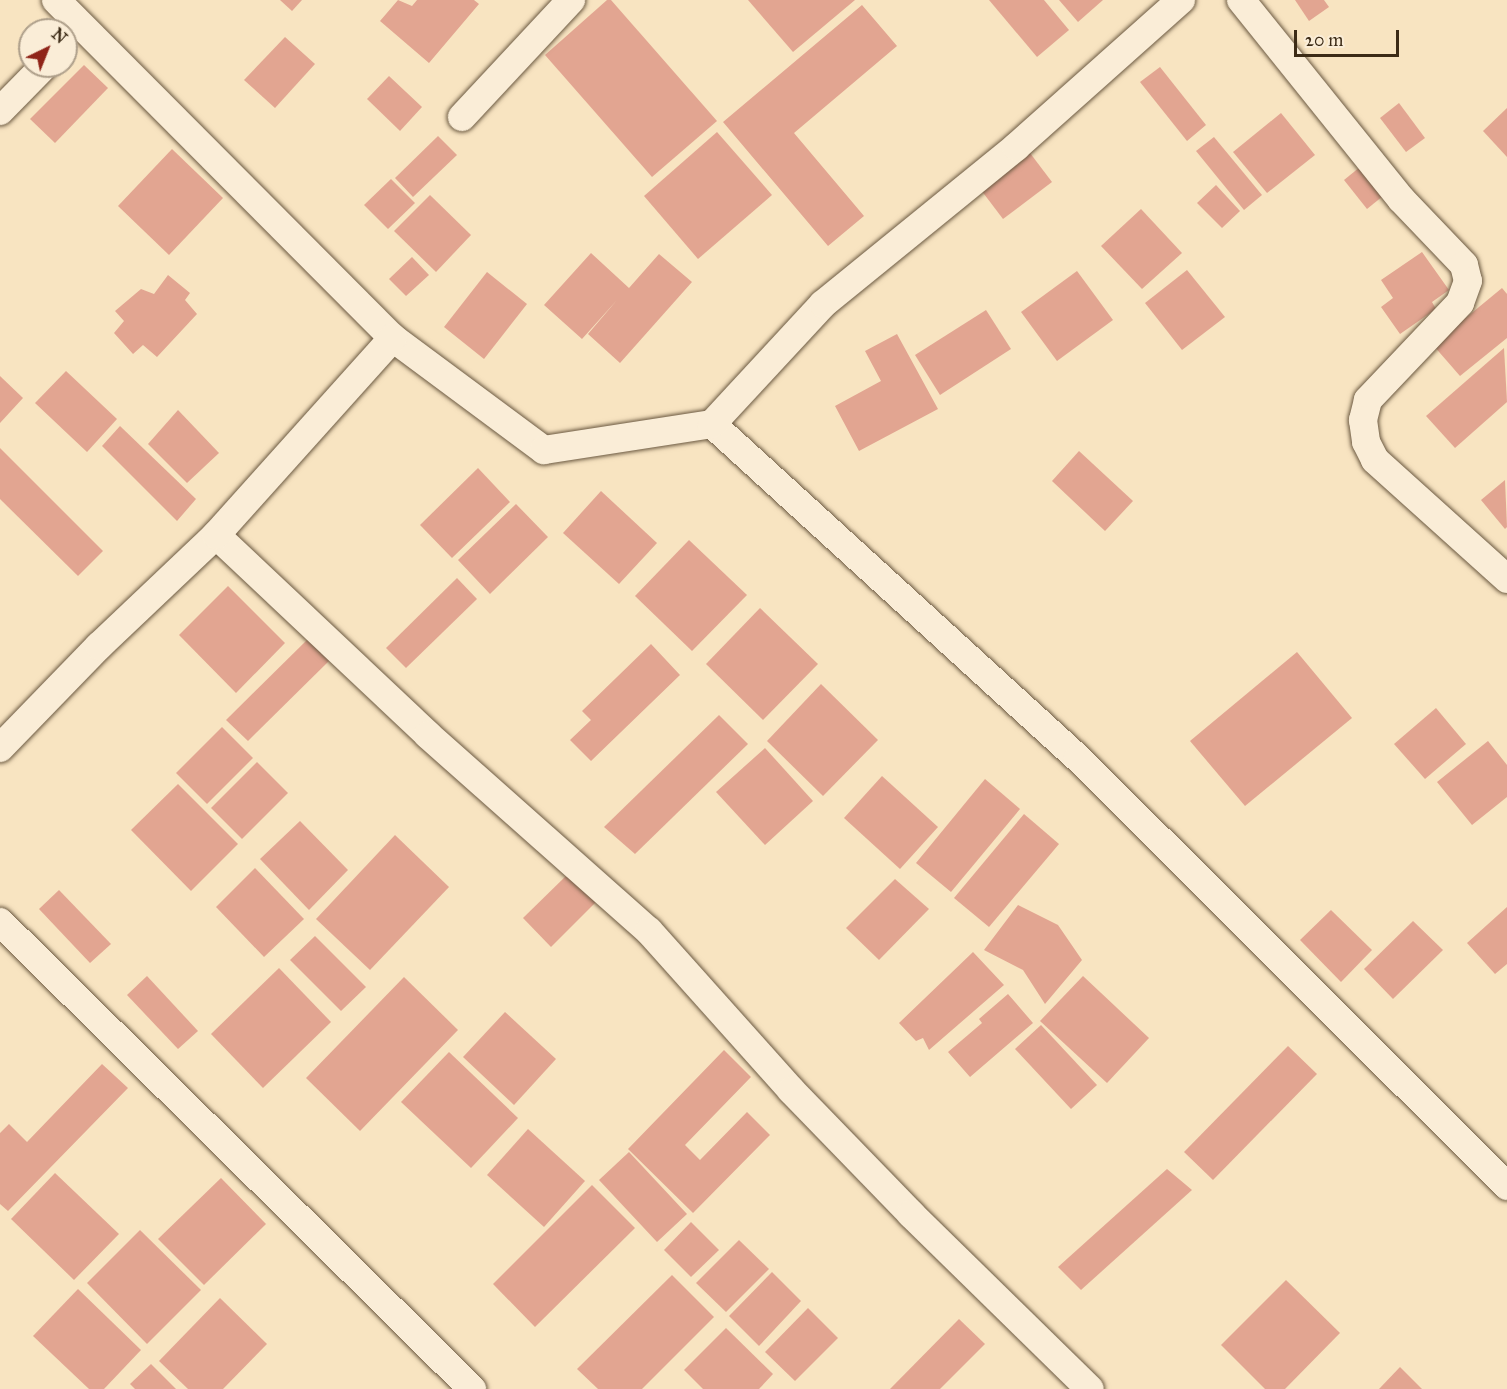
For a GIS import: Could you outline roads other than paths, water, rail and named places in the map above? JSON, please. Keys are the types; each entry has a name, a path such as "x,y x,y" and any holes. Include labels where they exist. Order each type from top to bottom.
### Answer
{"street":[{"path":"56,0 65,18"},
{"path":"462,117 571,0"},
{"path":"78,39 393,338 544,450 712,424 823,304 1016,147 1180,0"},
{"path":"1241,0 1401,199 1464,265 1468,282 1460,303 1368,400 1363,420 1366,442 1376,460 1507,579"},
{"path":"0,111 32,78"},
{"path":"0,748 99,646 216,535 393,338"},
{"path":"712,424 1078,758 1507,1186"},
{"path":"216,535 428,735 649,931 791,1090 911,1214 1090,1389"},
{"path":"0,922 472,1389"}]}
